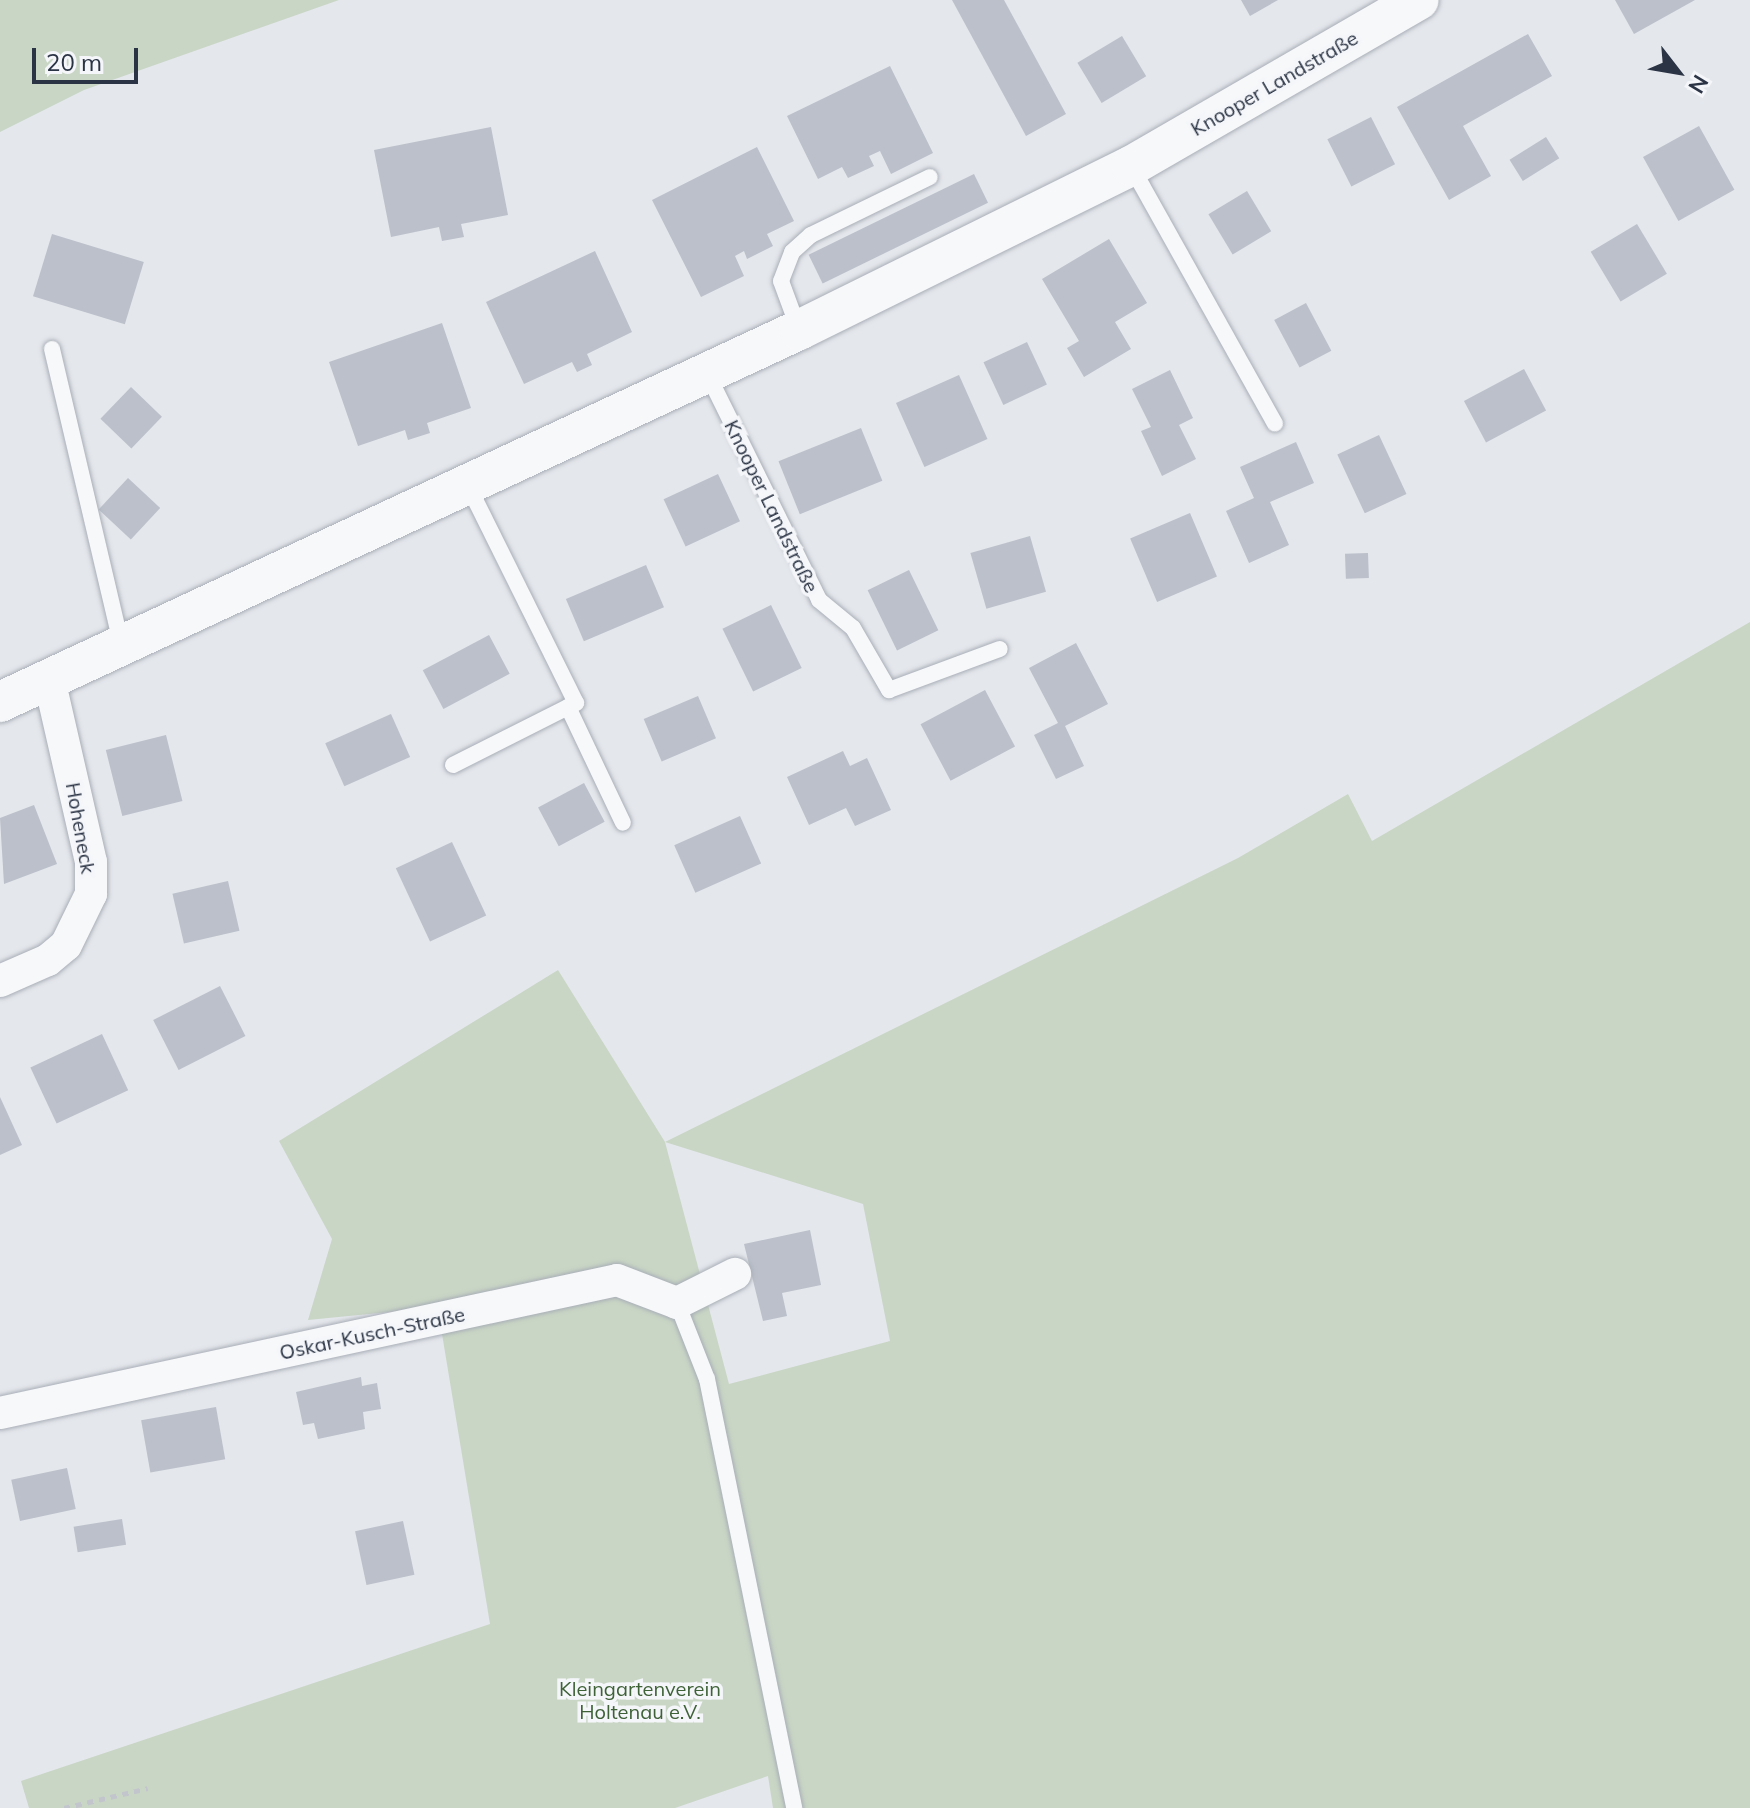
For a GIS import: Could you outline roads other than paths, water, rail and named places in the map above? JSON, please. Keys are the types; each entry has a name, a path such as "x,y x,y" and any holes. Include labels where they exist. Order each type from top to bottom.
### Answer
{"street":[{"name":"Knooper Landstraße","path":"0,702 799,330 1131,166 1418,0"},
{"name":"Hoheneck","path":"0,981 48,960 66,945 91,894 91,862 49,679"},
{"path":"677,1303 735,1274"},
{"name":"Oskar-Kusch-Straße","path":"0,1413 617,1280 677,1303"}],"lane":[{"path":"1131,166 1275,424"},
{"path":"799,330 781,281 792,252 811,235 930,177"},
{"path":"52,349 121,645"},
{"name":"Knooper Landstraße","path":"707,373 819,600 853,628 889,690 1000,649"},
{"path":"453,765 576,703 467,484"},
{"path":"568,707 623,823"},
{"path":"677,1303 707,1379 794,1808"}],"park label":[{"name":"Kleingartenverein Holtenau e.V.","path":"640,1700"}]}
